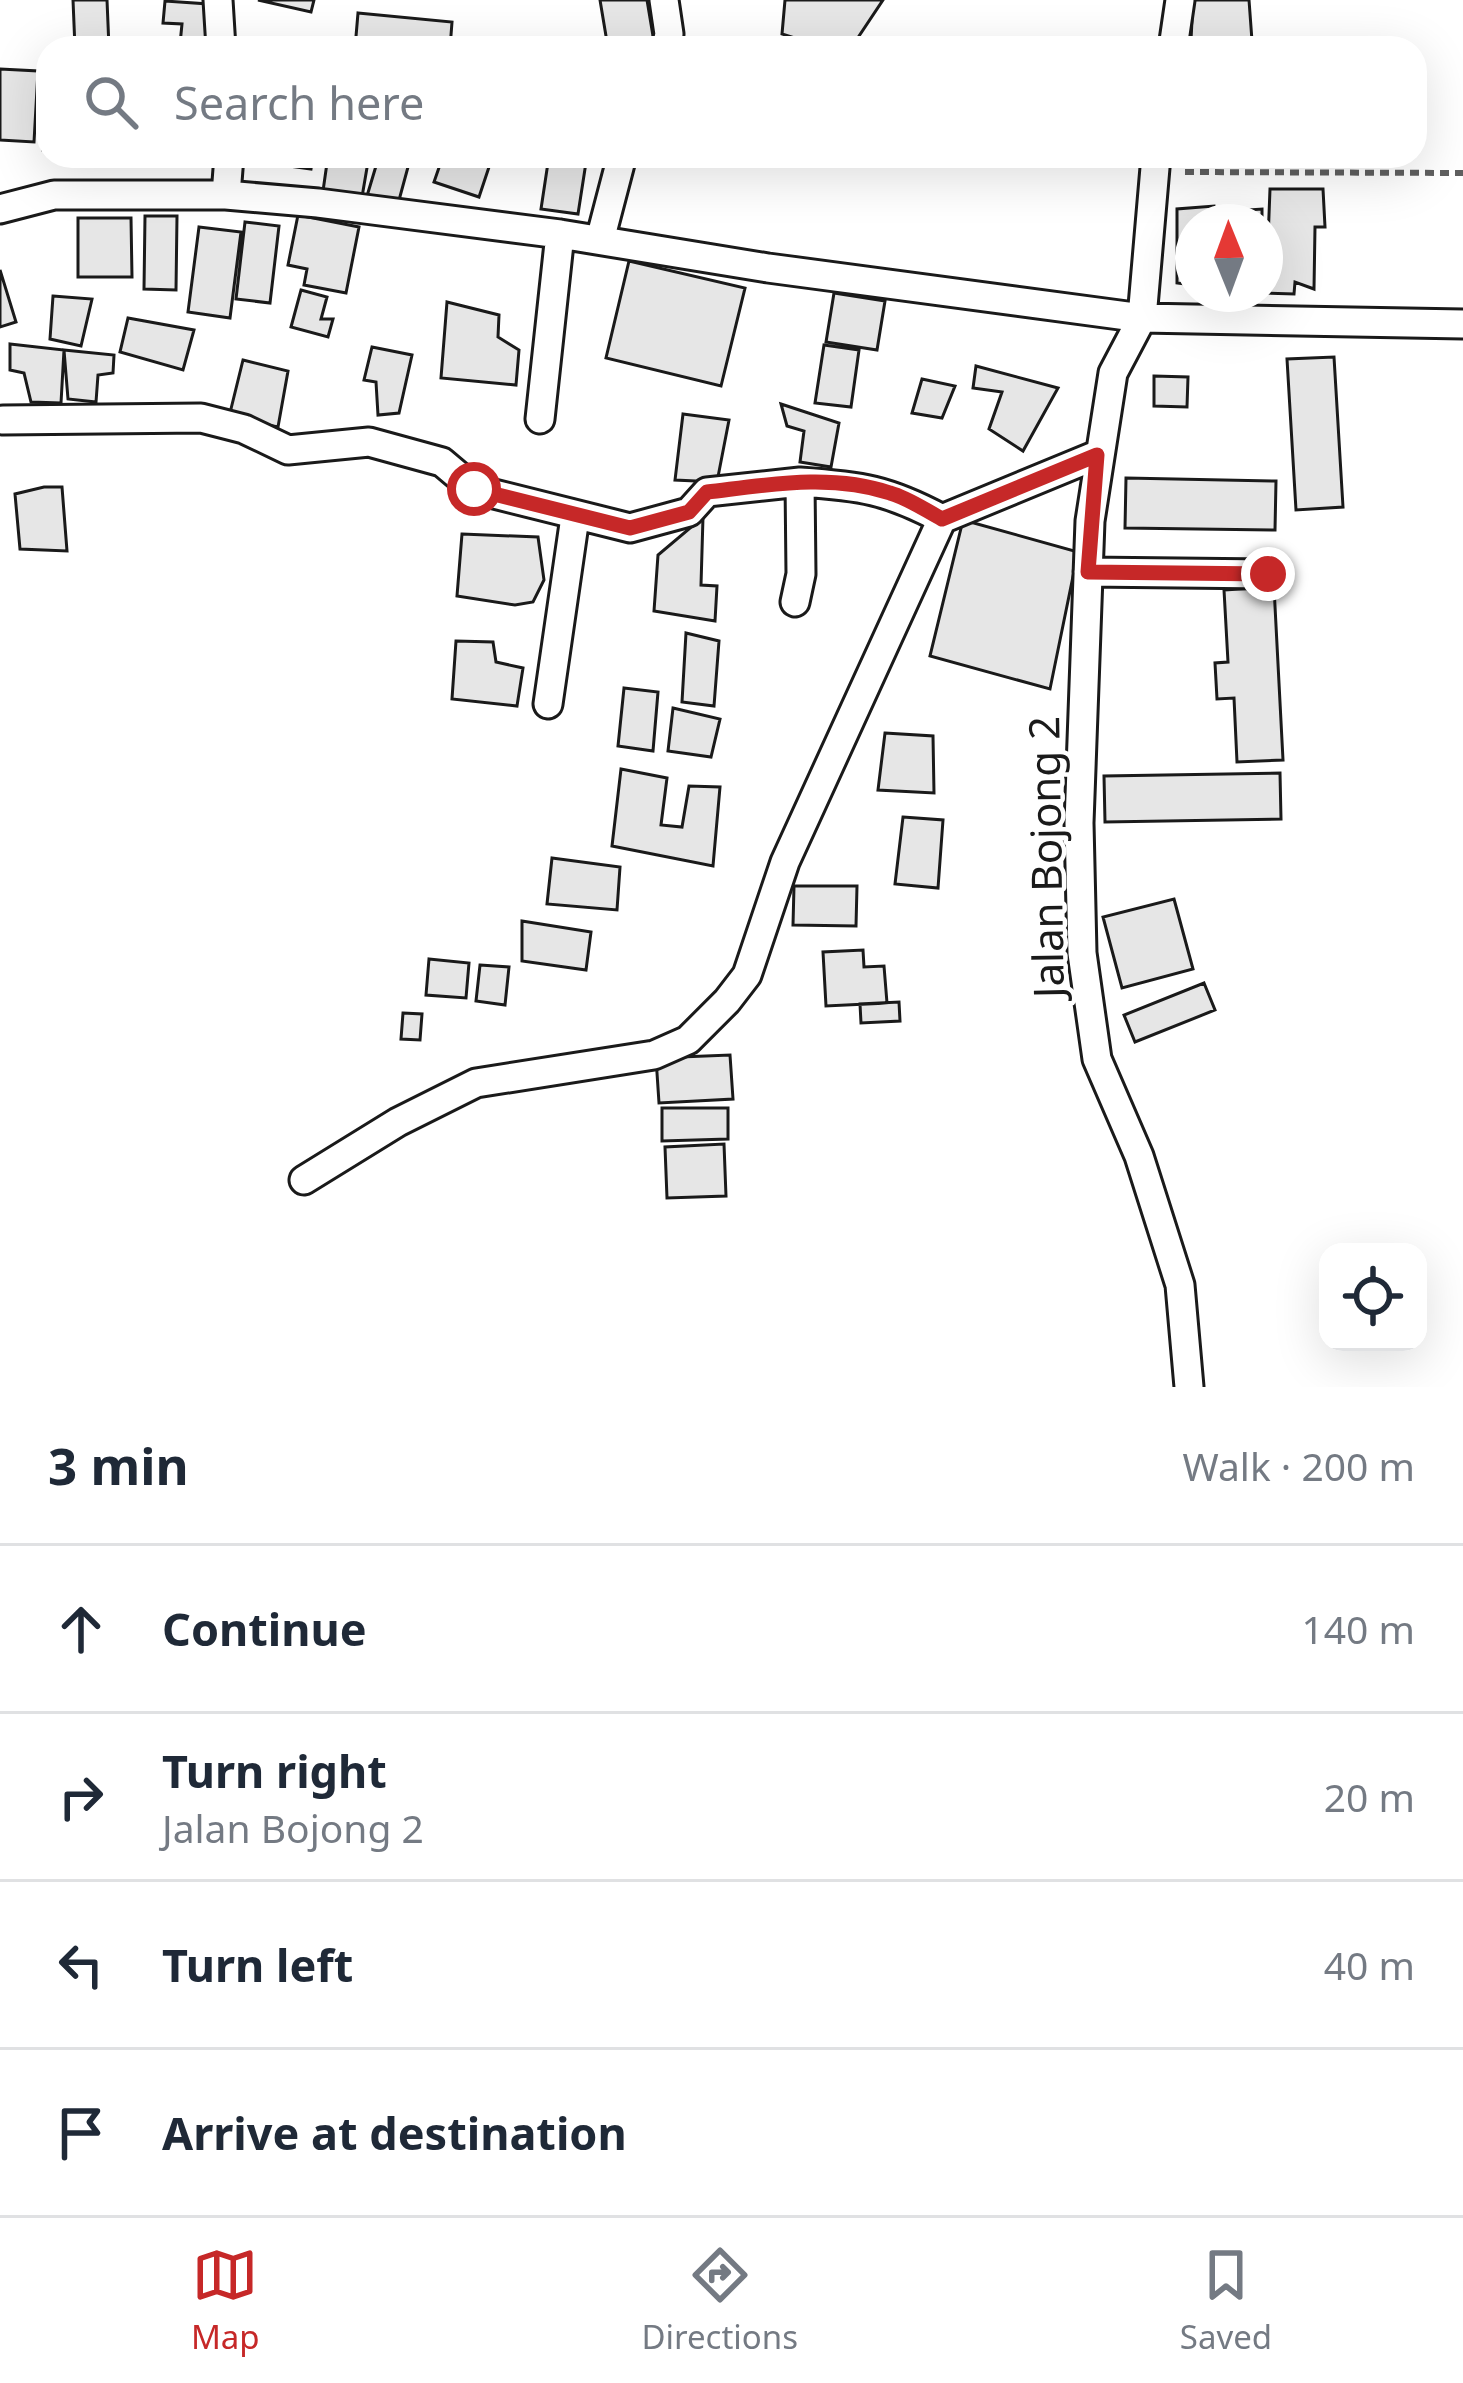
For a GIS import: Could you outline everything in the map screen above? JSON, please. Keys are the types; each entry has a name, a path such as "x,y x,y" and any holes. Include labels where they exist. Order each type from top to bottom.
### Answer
{"street":[{"path":"218,0 220,36"},
{"path":"664,0 669,36"},
{"path":"1175,36 1180,0"},
{"path":"226,195 229,168"},
{"path":"599,240 619,168"},
{"path":"1142,318 1155,168"},
{"path":"0,208 54,195 226,195 560,234 768,268 1142,318 1463,324"},
{"path":"540,419 560,234"},
{"name":"Jalan Bojong 2","path":"1142,318 1113,373 1097,455 1079,823 1082,953 1096,1059 1139,1156 1180,1285 1189,1387"},
{"path":"3,420 201,418 244,429 287,450 369,442 442,462 474,489 630,528 689,512 707,492 800,482 892,493 942,519"},
{"path":"304,1180 398,1122 476,1083 654,1055 688,1040 747,975 785,862 942,519 1097,455"},
{"path":"795,602 801,574 800,482"},
{"path":"548,704 574,517"},
{"path":"1088,572 1268,574"}],"path":[{"path":"1292,168 1463,173"}],"building":[{"path":"73,0 107,0 108,36 74,36"},
{"path":"258,0 314,0 311,12"},
{"path":"600,0 647,0 653,36 606,36"},
{"path":"785,0 883,0 859,36 782,34"},
{"path":"1193,0 1249,0 1252,36 1191,36"},
{"path":"165,1 208,4 206,36 181,36 182,24 163,23"},
{"path":"358,13 452,22 451,36 356,36"},
{"path":"0,69 36,71 34,142 0,140"},
{"path":"326,168 367,168 362,197 323,191"},
{"path":"375,168 408,168 398,204 367,196"},
{"path":"439,168 489,168 479,197 434,182"},
{"path":"547,168 585,168 578,214 541,209"},
{"path":"1270,189 1323,189 1325,227 1315,227 1314,289 1295,282 1294,294 1283,294 1283,204 1269,204"},
{"path":"298,215 359,227 346,293 304,285 307,269 288,265"},
{"path":"145,216 177,216 176,290 144,289"},
{"path":"78,218 131,218 132,277 78,277"},
{"path":"245,222 279,226 270,303 236,299"},
{"path":"199,227 241,232 230,318 188,312"},
{"path":"629,261 745,288 721,386 606,358"},
{"path":"0,270 16,322 0,327"},
{"path":"301,290 327,297 321,319 333,319 328,337 291,327"},
{"path":"834,293 885,301 877,350 826,342"},
{"path":"53,296 92,299 81,346 50,339"},
{"path":"447,302 499,315 498,337 519,350 516,385 441,378"},
{"path":"128,318 194,330 183,370 120,352"},
{"path":"10,344 64,350 61,403 31,402 24,373 10,370"},
{"path":"824,345 859,350 851,407 815,403"},
{"path":"372,347 412,355 399,413 378,415 376,382 364,380"},
{"path":"64,350 114,355 113,373 98,375 96,402 68,399"},
{"path":"1334,357 1343,507 1296,510 1287,359"},
{"path":"243,360 288,371 278,427 229,417"},
{"path":"976,366 1058,388 1023,451 989,429 1002,392 973,388"},
{"path":"1154,376 1188,377 1187,407 1154,406"},
{"path":"922,379 955,386 942,418 912,413"},
{"path":"781,404 839,423 831,467 800,462 804,431 787,426"},
{"path":"683,414 729,420 717,482 675,480"},
{"path":"1126,478 1276,481 1275,530 1125,528"},
{"path":"62,487 67,551 20,549 15,494"},
{"path":"703,517 701,585 717,586 715,621 654,611 658,555"},
{"path":"963,520 1078,552 1050,689 930,656"},
{"path":"462,534 538,537 544,580 533,602 515,605 457,596"},
{"path":"1274,587 1283,760 1237,762 1234,698 1217,699 1215,663 1228,662 1224,590"},
{"path":"686,633 719,641 714,706 682,702"},
{"path":"456,641 493,642 496,662 523,668 517,706 452,699"},
{"path":"624,688 658,692 653,751 618,746"},
{"path":"673,708 720,719 711,757 668,751"},
{"path":"885,733 933,736 934,793 878,790"},
{"path":"621,769 667,778 661,825 682,827 689,786 720,787 713,866 612,846"},
{"path":"1280,773 1281,819 1105,822 1104,776"},
{"path":"903,817 943,820 938,888 895,884"},
{"path":"552,858 620,867 617,910 547,904"},
{"path":"794,886 857,886 856,926 793,925"},
{"path":"1174,899 1193,969 1122,988 1103,917"},
{"path":"522,921 591,932 586,970 522,961"},
{"path":"863,950 864,967 884,966 887,1003 826,1006 823,952"},
{"path":"429,959 469,963 466,998 426,995"},
{"path":"480,965 509,967 505,1005 476,1001"},
{"path":"1204,983 1215,1010 1135,1042 1124,1015"},
{"path":"899,1002 900,1021 861,1023 860,1004"},
{"path":"403,1013 422,1014 420,1040 401,1039"},
{"path":"730,1055 733,1099 659,1103 656,1058"},
{"path":"662,1108 728,1108 728,1139 662,1141"},
{"path":"724,1144 726,1196 667,1198 665,1147"}],"route":[{"path":"474,489 630,528 689,512 707,492 800,482 892,493 942,519 1097,455 1088,572 1268,574"}]}
